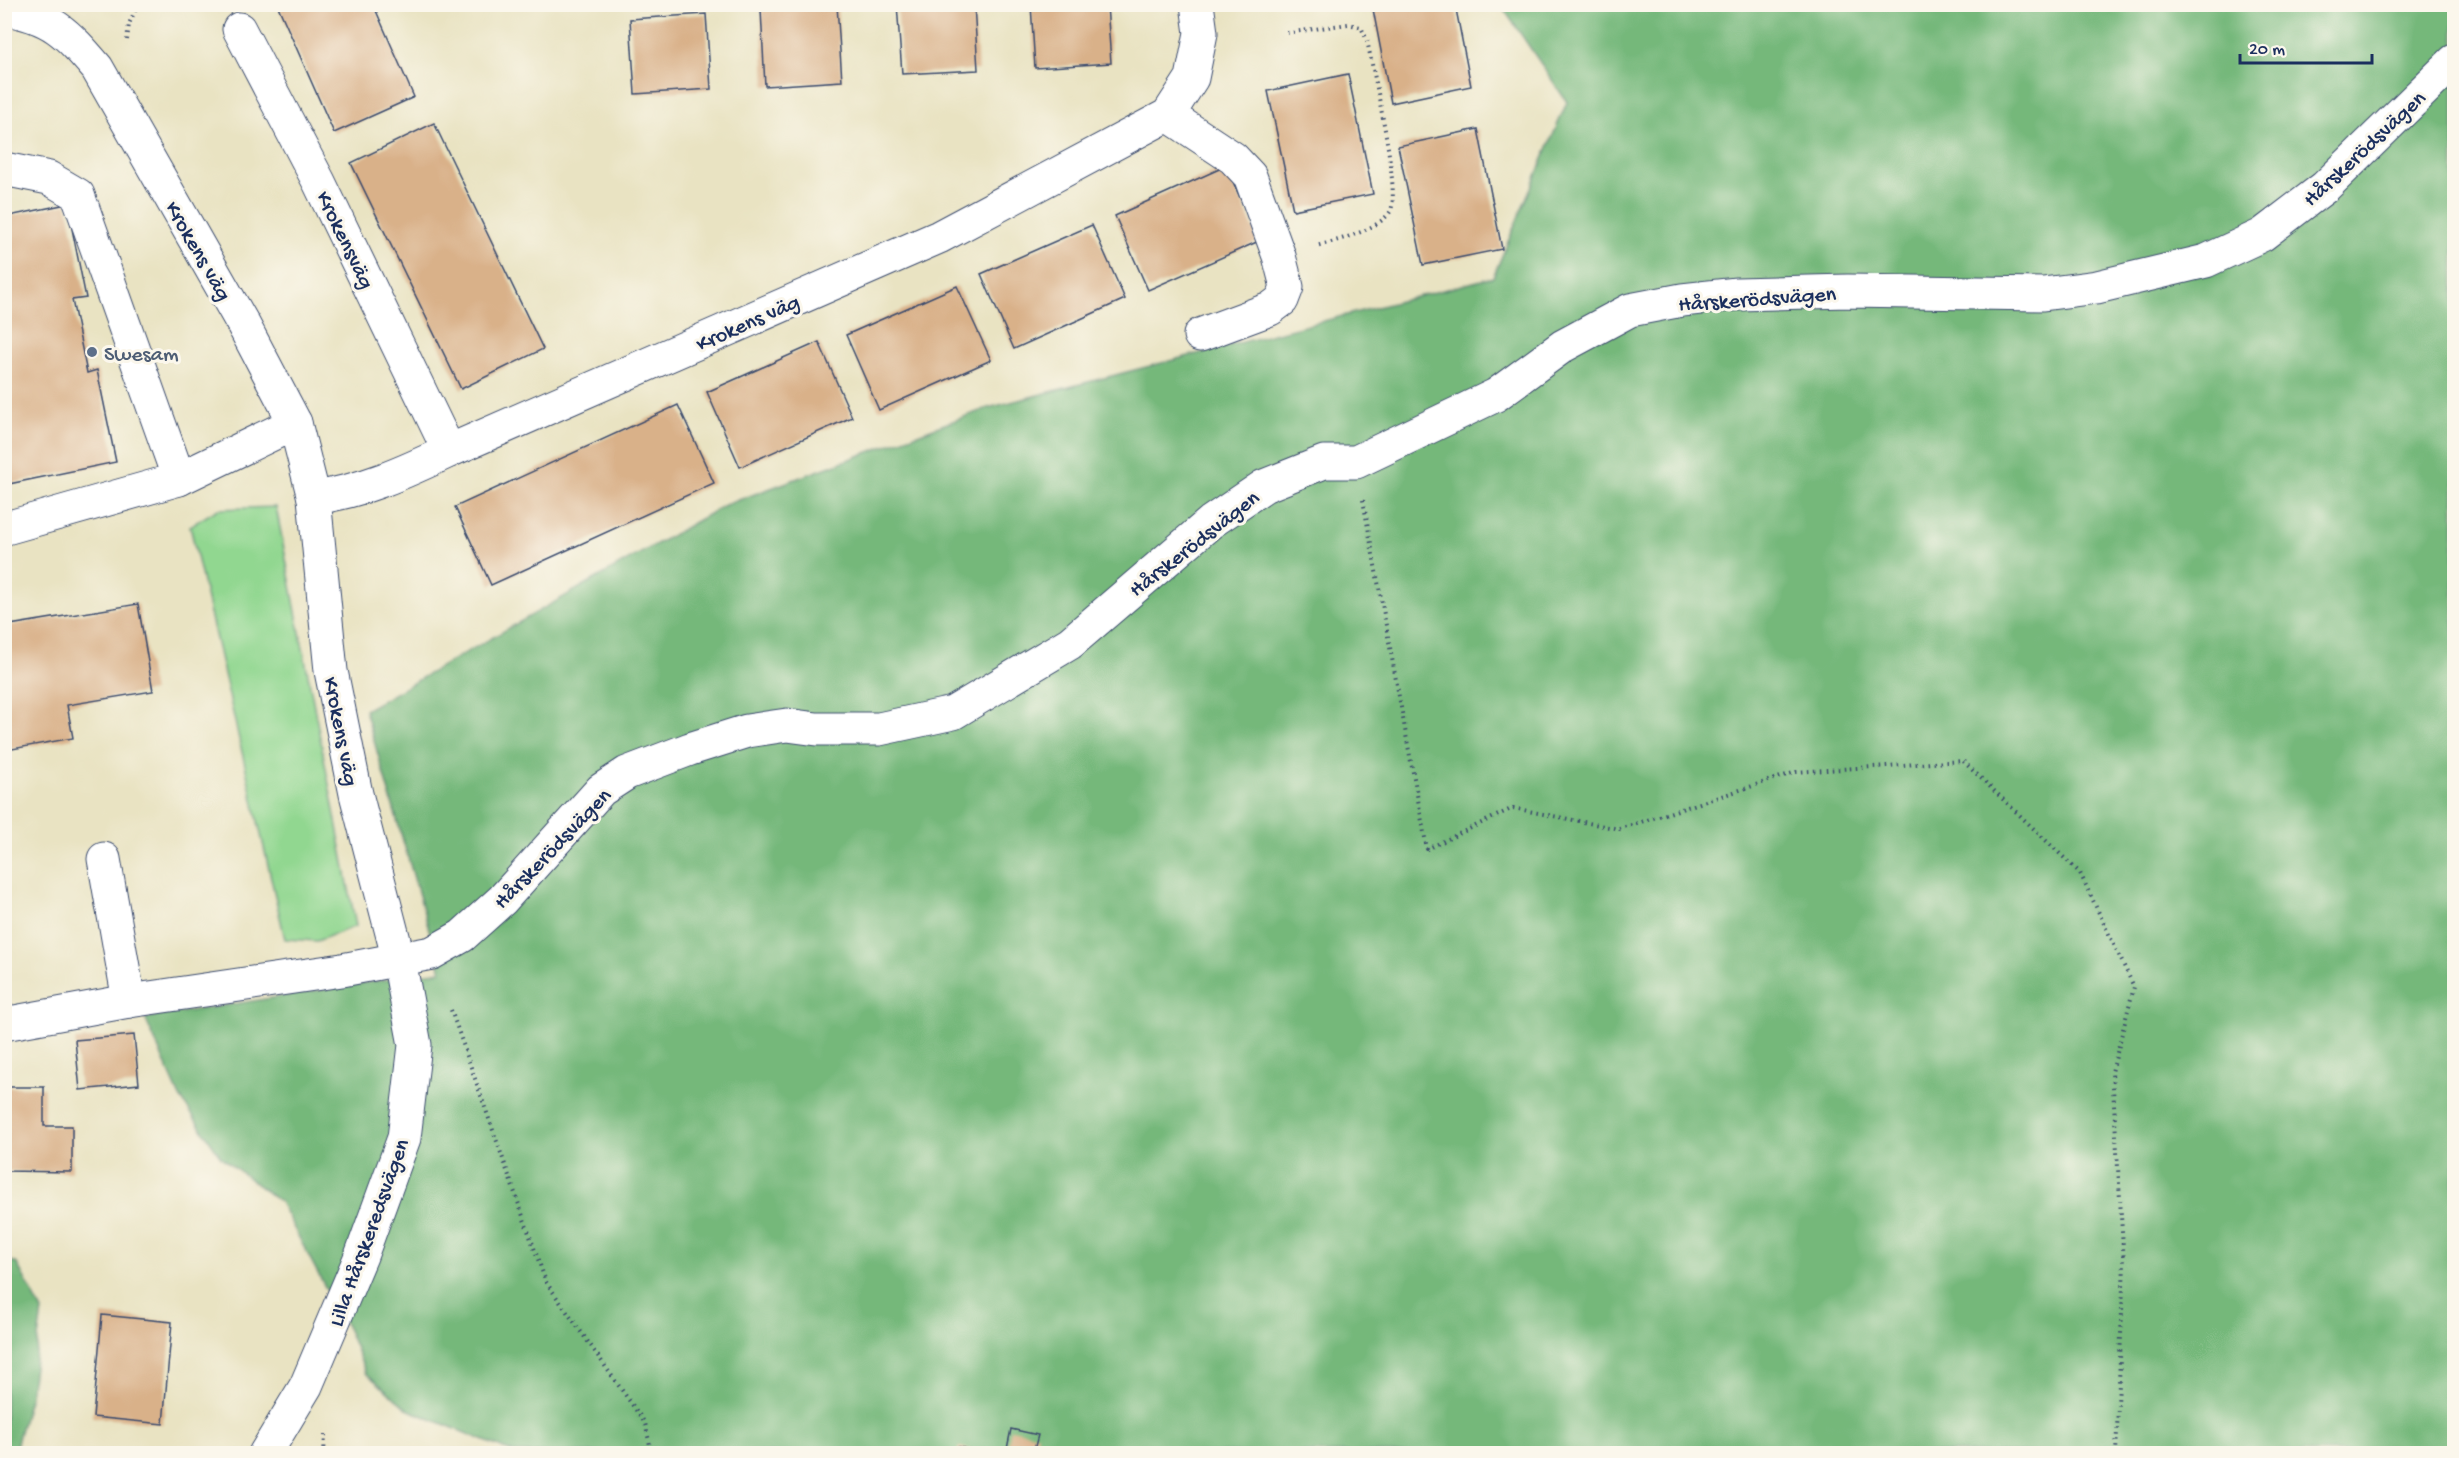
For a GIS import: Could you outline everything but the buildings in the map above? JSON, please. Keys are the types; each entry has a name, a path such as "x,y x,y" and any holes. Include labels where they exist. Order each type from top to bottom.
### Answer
{"street":[{"name":"Krokens väg","path":"314,498 337,495 381,482 939,237 1168,115 1192,78 1201,33 1197,4"},
{"name":"Krokens väg","path":"4,9 58,13 75,42 97,68 243,324 295,423 314,498 331,671 356,794 399,960"},
{"name":"Krokensväg","path":"239,29 319,182 449,451"},
{"name":"Hårskerödsvägen","path":"4,1024 129,1001 432,953 462,936 502,900 601,790 627,772 690,748 747,730 787,725 818,729 879,729 953,713 1070,643 1211,522 1264,486 1324,462 1356,462 1496,394 1563,346 1630,310 1682,300 1737,294 1848,291 2043,294 2097,287 2206,261 2262,235 2325,187 2454,61"},
{"path":"1168,115 1233,158 1250,176 1279,256 1287,287 1282,300 1270,309 1200,335"},
{"path":"4,169 49,178 78,195 179,479"},
{"path":"6,528 179,479 295,423"},
{"path":"104,859 129,1001"},
{"name":"Lilla Hårskeredsvägen","path":"265,1454 306,1386 361,1256 404,1138 415,1045 399,960"}],"path":[{"path":"1279,256 1340,240 1375,225 1390,212 1394,201 1388,145 1367,40 1361,27 1348,24 1287,33"},
{"path":"1356,462 1427,849 1513,808 1618,829 1796,772 1963,760 2080,873 2134,987 2112,1072 2124,1263 2116,1454"},
{"path":"432,953 546,1282 645,1423 652,1454"}],"green space":[{"path":"1501,5 2454,5 2454,1453 514,1453 409,1410 366,1373 348,1330 280,1202 221,1157 180,1097 145,1018 441,971 365,710 725,505 988,408 1493,277 1567,102"},
{"path":"276,507 356,926 317,941 285,939 190,526 218,509"},
{"path":"5,1261 16,1262 42,1311 30,1395 14,1454 5,1453"}],"place":[{"name":"Swesam","path":"92,352"}]}
